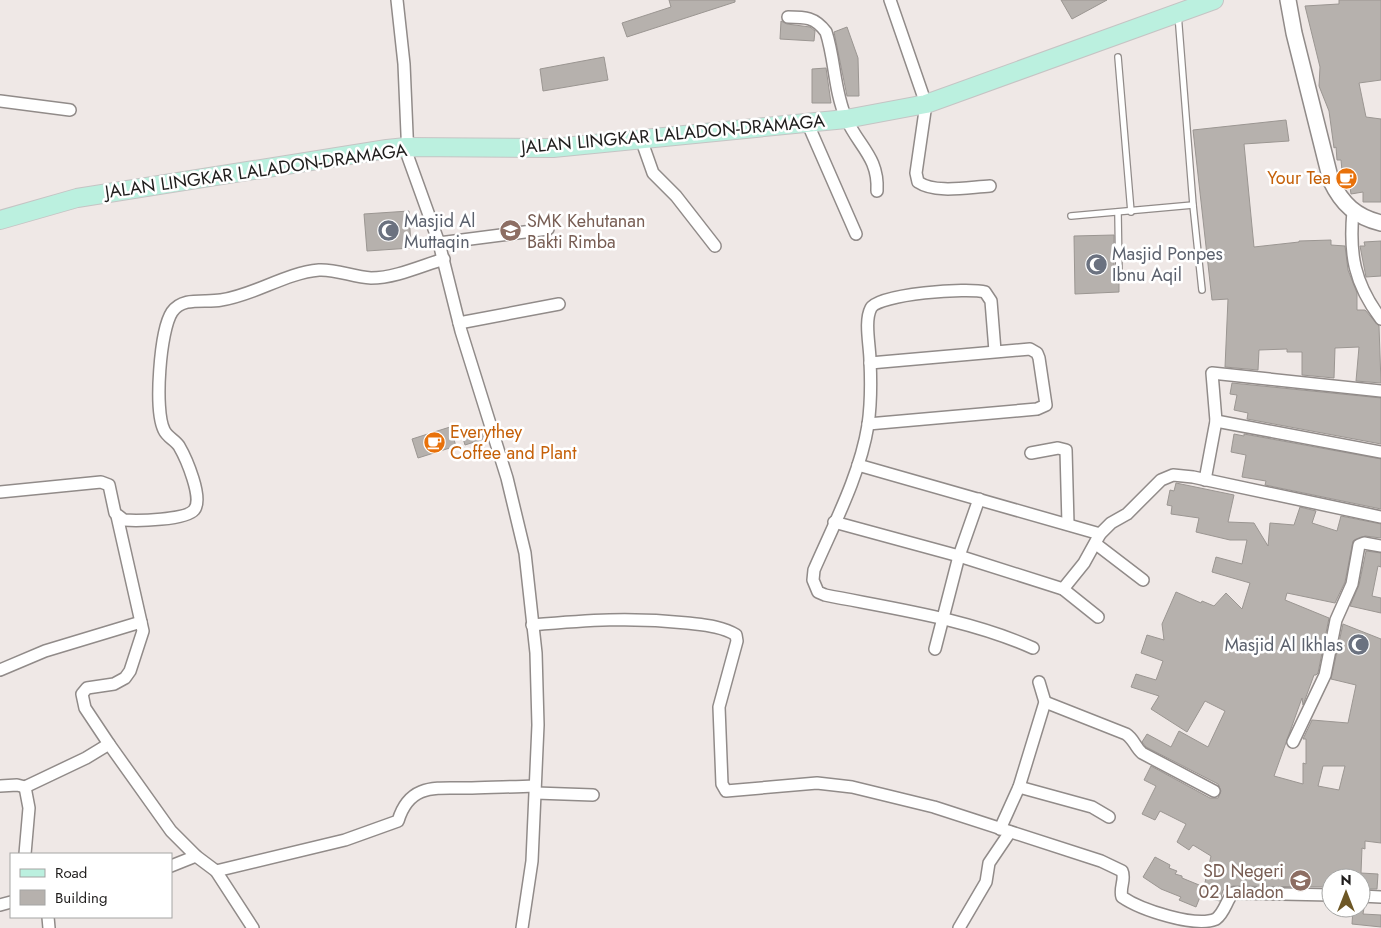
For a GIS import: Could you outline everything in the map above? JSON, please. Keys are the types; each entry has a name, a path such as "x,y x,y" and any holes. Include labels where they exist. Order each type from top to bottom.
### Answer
{"main road":[{"name":"JALAN LINGKAR LALADON-DRAMAGA","path":"0,220 78,198 406,147 553,148 846,119 926,104 1214,0"},
{"path":"1288,0 1294,33 1329,175 1336,192 1353,211 1381,223"}],"street":[{"path":"397,0 404,64 406,147 444,259 459,323 492,428 521,534 532,625 537,704 532,861 522,928"},
{"path":"890,0 926,104 916,174 918,182 928,187 940,188 990,186"},
{"path":"788,17 807,16 818,22 826,32 846,119 873,162 878,177 877,191"},
{"path":"0,101 70,110"},
{"path":"808,122 856,234"},
{"path":"641,139 652,173 676,196 715,246"},
{"path":"1353,211 1350,241 1356,274 1381,319"},
{"path":"439,243 548,229"},
{"path":"117,516 128,521 181,517 193,512 197,504 196,490 185,458 176,441 165,432 159,408 160,372 166,332 169,318 178,305 187,302 231,298 296,275 317,270 364,277 381,277 444,259"},
{"path":"995,351 990,298 981,291 961,290 893,298 874,304 869,313 868,322 870,363 868,424 858,465 814,570 813,580 818,592 942,619 1016,641 1033,648"},
{"path":"459,323 559,304"},
{"path":"868,424 1037,409 1045,406 1046,398 1037,353 1030,349 870,363"},
{"path":"1204,480 1216,420 1212,373 1381,392"},
{"path":"1216,420 1381,452"},
{"path":"1031,453 1058,448 1066,450 1068,524"},
{"path":"858,465 1068,524 1098,539 1143,580"},
{"path":"1063,589 1084,563 1098,539 1111,523 1127,514 1154,486 1168,476 1184,475 1381,517"},
{"path":"0,492 101,482 109,485 141,622 141,638 128,675 114,684 87,688 82,694 85,708 172,831 196,856 216,871 253,928"},
{"path":"935,649 960,556 979,499"},
{"path":"834,522 960,556 1063,589 1098,618"},
{"path":"1293,742 1325,675 1336,620 1352,584 1359,546 1364,542 1381,546"},
{"path":"532,625 601,618 647,619 707,626 728,630 736,635 737,641 719,707 722,784 726,791 817,783 852,787 934,807 1101,861 1122,871 1124,875 1120,890 1122,897 1140,907 1188,925 1215,920 1223,913 1233,893 1321,895"},
{"path":"0,670 45,651 141,622"},
{"path":"959,928 986,882 989,863 1005,830 1019,787 1045,702 1039,682"},
{"path":"1045,702 1126,734 1132,738 1137,748 1142,752 1214,791"},
{"path":"0,786 17,785 25,787 86,758 109,744"},
{"path":"25,787 29,808 25,853"},
{"path":"216,871 345,840 398,821 407,802 416,794 436,787 453,789 535,789 593,796"},
{"path":"1019,787 1083,805 1109,817"},
{"path":"172,866 196,856"}],"lane":[{"path":"1178,12 1193,205 1202,290"},
{"path":"1118,57 1131,212"},
{"path":"1071,216 1193,205"},
{"path":"1118,213 1119,277"}],"building":[{"path":"669,0 735,0 735,2 627,37 622,23 671,7"},
{"path":"1061,0 1107,0 1072,19"},
{"path":"1339,0 1381,0 1381,80 1359,83 1366,117 1381,119 1381,202 1363,202 1363,192 1351,194 1349,181 1343,182 1341,160 1337,160 1336,147 1334,148 1329,111 1319,86 1320,67 1305,6 1339,4"},
{"path":"781,21 787,24 810,27 815,31 814,41 780,39"},
{"path":"847,27 858,58 859,96 847,96 834,32"},
{"path":"604,57 608,80 543,91 540,69"},
{"path":"826,68 831,103 812,103 812,69"},
{"path":"1286,120 1289,141 1244,144 1254,247 1299,241 1331,240 1331,245 1345,246 1348,270 1357,293 1357,310 1365,310 1379,326 1381,383 1356,381 1359,347 1335,348 1334,378 1302,375 1302,352 1287,352 1287,349 1259,350 1258,370 1225,367 1228,299 1212,300 1193,130"},
{"name":"Masjid Al Muttaqin","path":"409,211 411,248 367,251 364,214"},
{"name":"Masjid Ponpes Ibnu Aqil","path":"1114,235 1114,277 1119,282 1119,292 1075,294 1074,236"},
{"path":"1381,241 1381,276 1366,277 1360,246 1365,246 1364,242"},
{"path":"1232,383 1381,398 1381,444 1247,419 1248,413 1234,410 1237,395 1230,394"},
{"name":"Everythey Coffee and Plant","path":"450,427 456,446 418,458 412,439"},
{"path":"484,429 487,438 465,445 462,435"},
{"path":"1234,434 1244,436 1244,434 1381,459 1381,509 1265,485 1266,481 1242,477 1246,455 1231,452"},
{"path":"1176,483 1234,495 1228,522 1254,523 1268,546 1270,523 1294,525 1300,507 1316,511 1312,523 1337,531 1341,516 1381,524 1381,538 1365,536 1353,541 1345,582 1335,603 1287,593 1285,600 1329,618 1318,673 1314,675 1303,705 1302,698 1274,776 1303,784 1303,763 1306,764 1306,739 1303,739 1312,720 1348,723 1356,685 1331,679 1343,624 1381,639 1381,843 1365,841 1365,849 1362,848 1361,868 1321,868 1321,887 1233,886 1223,890 1220,901 1200,897 1196,907 1179,900 1181,897 1161,889 1143,877 1155,857 1170,865 1169,868 1177,871 1175,874 1204,887 1211,856 1193,845 1189,850 1177,842 1186,824 1160,811 1155,820 1142,814 1156,786 1144,780 1151,766 1210,798 1218,798 1221,791 1218,784 1146,747 1142,742 1147,734 1171,747 1179,731 1208,747 1225,711 1205,701 1187,732 1151,709 1159,696 1131,687 1136,674 1156,680 1163,661 1141,653 1147,635 1164,640 1162,624 1176,592 1201,603 1202,601 1214,606 1226,593 1242,609 1250,583 1212,572 1216,557 1242,564 1247,540 1230,540 1196,532 1199,518 1171,514 1172,506 1167,505 1170,490 1174,491","holes":["1323,766 1345,766 1339,790 1318,786"]},
{"path":"1366,551 1381,553 1381,567 1378,566 1372,596 1381,598 1381,613 1350,606 1359,585"},
{"path":"1371,874 1378,874 1377,889 1371,889"},
{"path":"1371,914 1381,915 1381,927 1352,924 1352,918 1371,918"}],"place":[{"name":"Your Tea","path":"1347,178"},
{"name":"Masjid Al Muttaqin","path":"388,231"},
{"name":"SMK Kehutanan Bakti Rimba","path":"511,231"},
{"name":"Masjid Ponpes Ibnu Aqil","path":"1096,264"},
{"name":"Everythey Coffee and Plant","path":"434,442"},
{"name":"Masjid Al Ikhlas","path":"1359,645"},
{"name":"SD Negeri 02 Laladon","path":"1300,881"}]}
